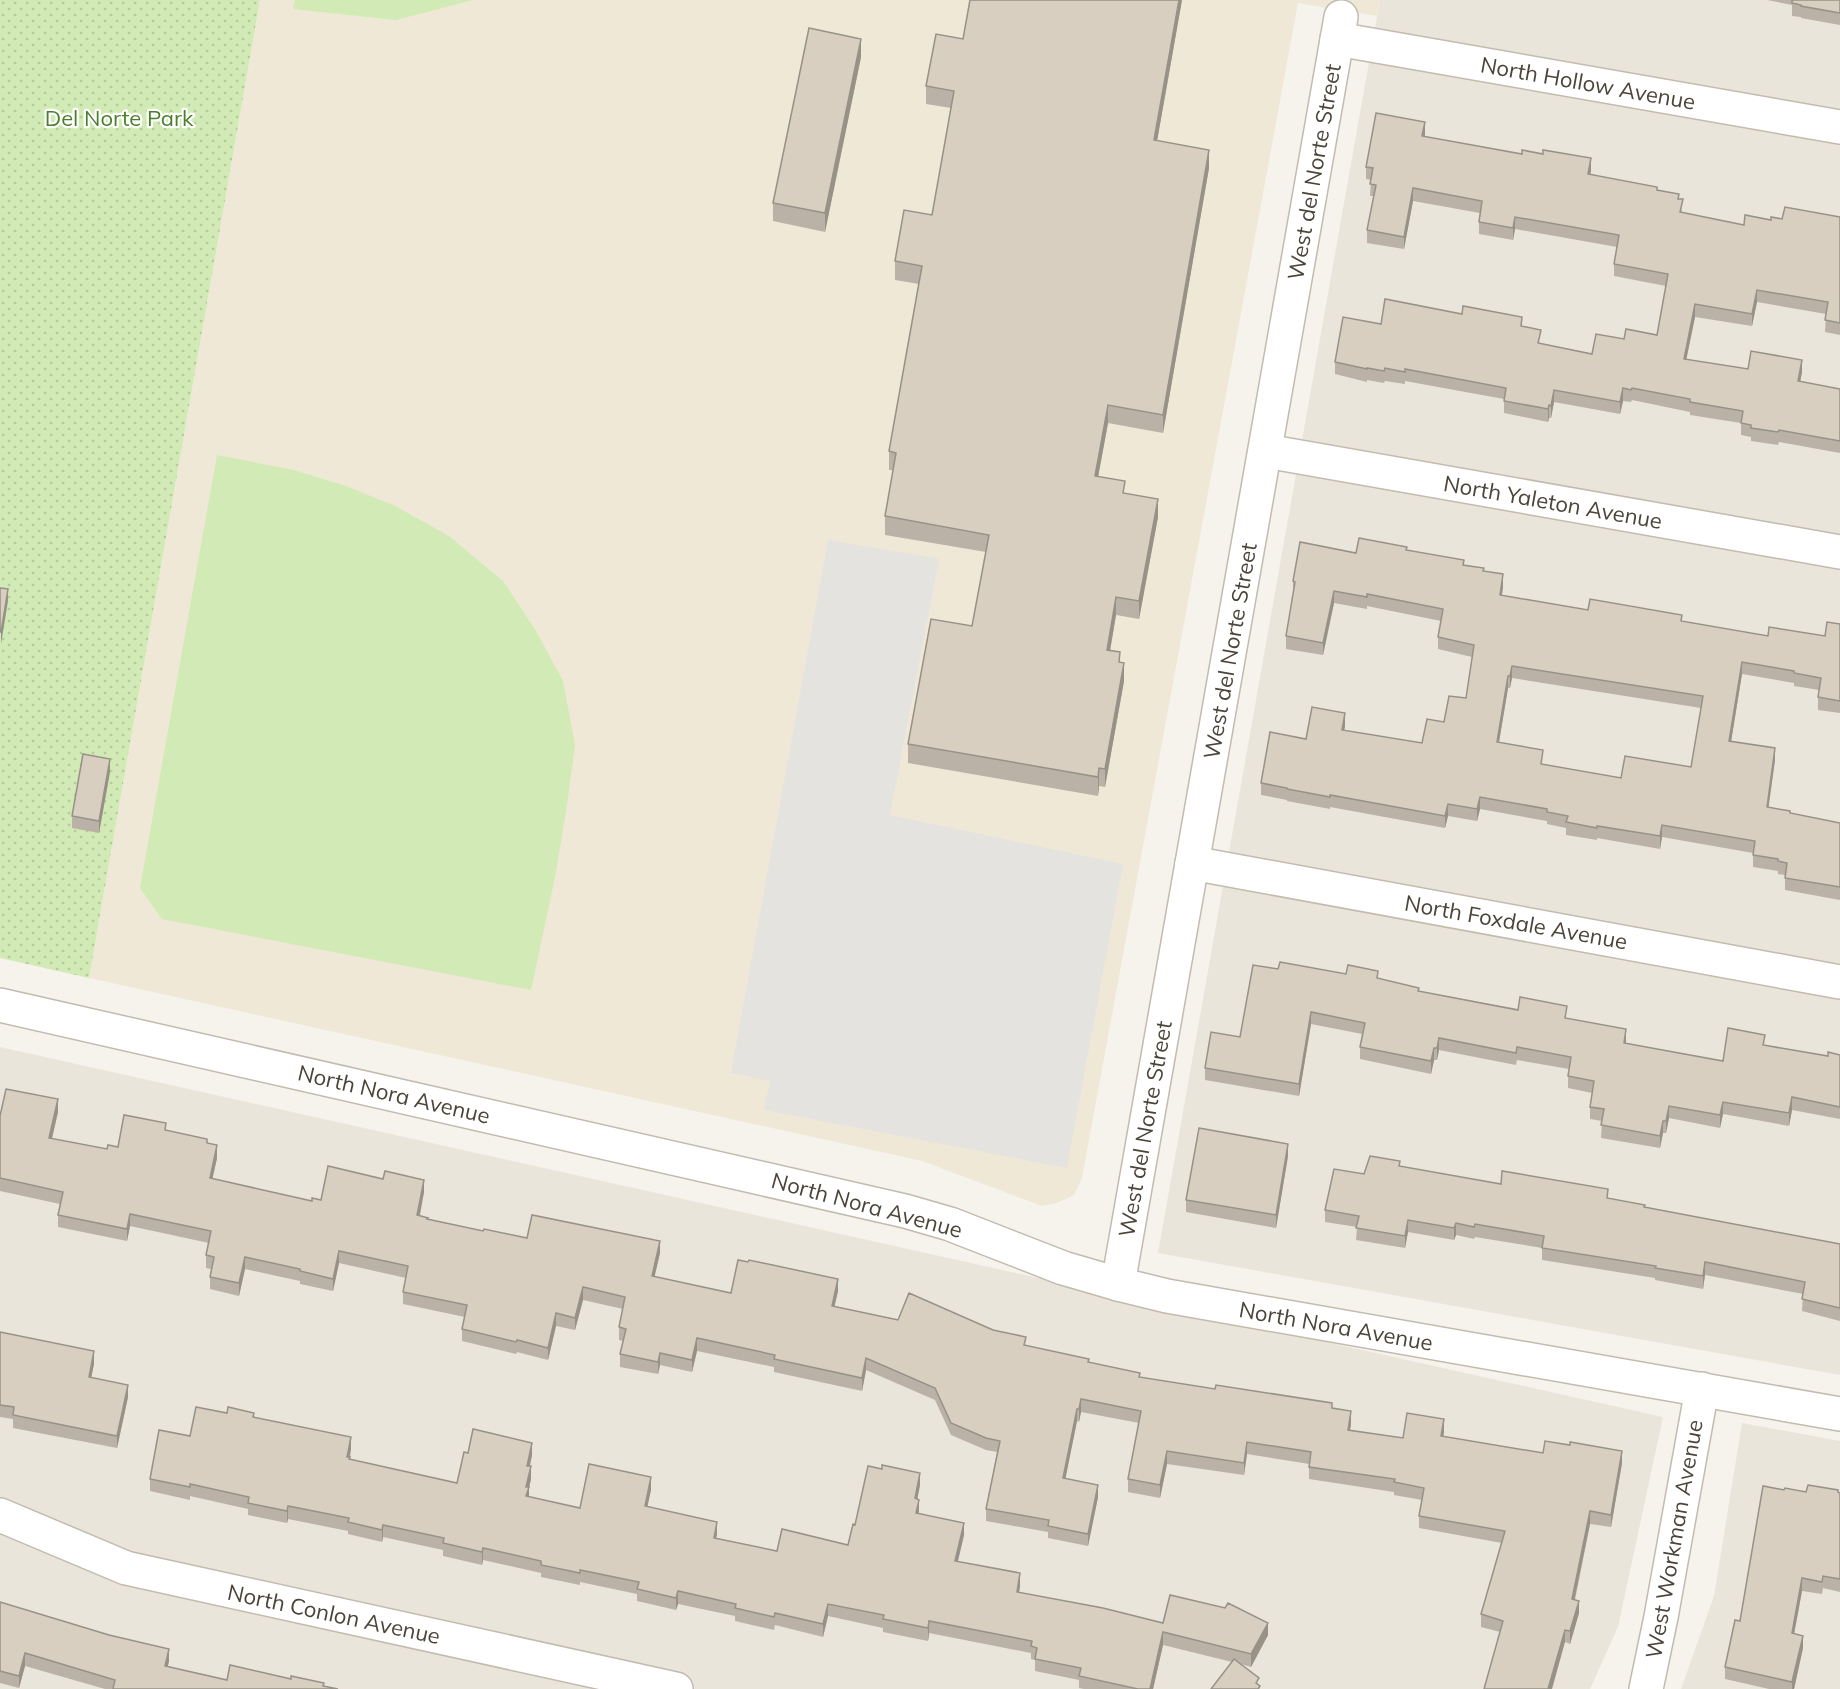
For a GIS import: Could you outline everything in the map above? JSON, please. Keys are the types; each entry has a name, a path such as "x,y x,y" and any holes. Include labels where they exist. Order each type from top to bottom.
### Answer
{"street":[{"name":"North Hollow Avenue","path":"1339,28 1840,127"},
{"name":"West del Norte Street","path":"1118,1284 1339,28"},
{"name":"North Yaleton Avenue","path":"1266,451 1840,552"},
{"name":"North Foxdale Avenue","path":"1192,862 1840,982"},
{"name":"North Nora Avenue","path":"0,1005 896,1208 950,1224 1034,1258 1118,1284 1206,1304 1840,1414"},
{"name":"West Workman Avenue","path":"1646,1689 1702,1389"},
{"name":"North Conlon Avenue","path":"0,1515 126,1568 628,1684 676,1689"}],"shaded area":[{"path":"260,0 1380,0 1377,16 1298,3 1082,1178 1074,1195 1057,1203 1042,1206 922,1161 89,978"},
{"path":"1380,0 1840,0 1840,1375 1158,1253"},
{"path":"828,540 939,559 890,815 1123,864 1067,1168 764,1110 770,1081 731,1073"},
{"path":"0,1047 1663,1417 1618,1627 1590,1689 0,1689"},
{"path":"1742,1423 1840,1441 1840,1689 1681,1689 1714,1596"}],"green space":[{"name":"Del Norte Park","path":"0,0 260,0 89,978 0,958"},
{"path":"295,0 473,0 396,20 293,9"},
{"path":"217,455 294,470 346,486 395,506 449,536 503,581 536,631 563,681 575,745 555,877 531,990 162,919 140,888"}],"building":[{"path":"970,0 1179,0 1154,140 1209,150 1163,415 1108,405 1095,476 1125,481 1123,493 1158,499 1139,601 1116,597 1107,650 1120,652 1119,662 1124,663 1105,769 1099,768 1098,777 908,744 931,619 972,626 989,535 885,516 896,453 889,451 922,266 895,261 904,210 932,215 954,91 926,86 936,34 963,39"},
{"path":"1792,0 1840,0 1840,13 1801,6 1792,3"},
{"path":"809,28 861,39 825,213 773,203"},
{"path":"1376,113 1425,122 1422,136 1522,154 1522,150 1543,154 1543,150 1591,158 1588,174 1657,187 1657,190 1679,194 1678,199 1683,199 1680,212 1744,225 1745,215 1771,220 1771,217 1782,219 1785,207 1840,217 1840,323 1825,320 1828,302 1757,290 1752,314 1695,304 1684,359 1748,369 1751,351 1802,360 1798,381 1840,389 1840,441 1779,430 1778,432 1751,428 1751,425 1741,423 1743,411 1690,402 1690,399 1632,388 1631,390 1623,388 1620,402 1554,390 1551,406 1549,405 1548,409 1504,401 1506,388 1405,369 1405,372 1385,368 1384,371 1335,362 1343,317 1381,324 1385,299 1462,314 1463,306 1522,317 1521,326 1541,330 1538,343 1592,354 1596,334 1624,339 1626,329 1657,335 1668,274 1614,264 1619,235 1515,217 1513,228 1479,222 1482,201 1413,188 1404,237 1367,230 1376,185 1370,184 1373,168 1366,167"},
{"path":"1359,538 1407,547 1406,550 1464,560 1463,565 1503,574 1500,595 1588,610 1590,599 1682,615 1681,621 1768,636 1769,627 1825,636 1827,622 1840,624 1840,701 1818,697 1821,678 1742,662 1729,741 1775,748 1767,807 1840,823 1840,887 1785,878 1787,863 1778,861 1778,859 1753,855 1755,841 1662,825 1660,836 1597,826 1597,828 1566,822 1568,816 1547,812 1547,809 1480,797 1477,809 1448,804 1445,816 1261,783 1270,732 1306,739 1312,707 1345,713 1342,730 1422,743 1427,719 1444,722 1449,696 1466,698 1474,645 1438,637 1443,609 1367,594 1367,597 1334,591 1323,643 1286,636 1300,542 1356,553","holes":["1512,666 1703,696 1691,767 1625,756 1621,778 1541,764 1543,750 1497,742 1508,676 1510,676"]},
{"path":"0,588 8,589 1,632 0,632"},
{"path":"83,754 110,759 99,821 72,816"},
{"path":"1280,962 1346,974 1348,965 1378,971 1377,978 1419,988 1418,991 1518,1010 1520,997 1567,1006 1565,1018 1626,1029 1624,1043 1723,1061 1728,1028 1765,1035 1763,1045 1828,1056 1828,1052 1840,1055 1840,1107 1792,1097 1789,1113 1723,1102 1720,1115 1669,1106 1660,1136 1601,1125 1604,1109 1590,1107 1594,1081 1568,1076 1571,1057 1517,1047 1516,1053 1439,1038 1431,1061 1360,1047 1365,1023 1311,1012 1299,1084 1205,1068 1211,1032 1240,1037 1253,965 1278,969"},
{"path":"6,1089 58,1099 49,1138 107,1149 108,1145 118,1147 124,1115 166,1123 165,1130 207,1139 207,1143 217,1145 210,1178 312,1201 312,1198 321,1200 328,1166 383,1179 385,1171 424,1180 417,1215 427,1219 527,1238 532,1215 660,1241 652,1276 731,1293 738,1260 748,1262 749,1260 838,1279 832,1306 898,1320 909,1293 993,1330 1026,1337 1024,1345 1140,1373 1139,1377 1215,1389 1216,1385 1332,1403 1332,1408 1351,1411 1348,1430 1403,1438 1407,1413 1444,1419 1441,1436 1543,1453 1545,1441 1570,1445 1570,1442 1622,1451 1611,1515 1590,1511 1572,1599 1579,1601 1570,1631 1565,1630 1548,1689 1484,1689 1503,1621 1481,1614 1505,1531 1419,1516 1424,1488 1394,1482 1395,1479 1309,1467 1311,1452 1247,1442 1244,1463 1167,1451 1160,1485 1128,1479 1141,1411 1081,1399 1063,1478 1098,1485 1088,1534 1048,1526 1049,1520 986,1509 1000,1441 986,1438 951,1423 935,1388 866,1358 862,1378 774,1359 775,1355 697,1338 692,1360 660,1353 658,1362 620,1354 626,1329 619,1327 625,1297 583,1287 575,1318 556,1313 548,1348 462,1329 467,1305 403,1292 408,1266 339,1251 333,1279 245,1257 239,1283 210,1277 214,1257 206,1255 211,1231 130,1214 127,1229 58,1215 63,1192 0,1178 0,1116"},
{"path":"1199,1128 1288,1144 1276,1215 1186,1200"},
{"path":"1370,1156 1400,1161 1399,1166 1501,1184 1502,1171 1608,1189 1607,1198 1645,1205 1644,1207 1840,1244 1840,1308 1802,1299 1805,1282 1705,1262 1703,1276 1542,1248 1544,1236 1475,1224 1474,1227 1456,1223 1454,1228 1408,1220 1405,1236 1356,1228 1359,1216 1325,1210 1334,1169 1364,1174"},
{"path":"0,1332 94,1351 89,1377 128,1385 117,1436 13,1415 14,1407 0,1405"},
{"path":"196,1407 227,1413 228,1407 254,1413 253,1417 351,1437 347,1457 350,1457 349,1459 457,1483 464,1452 468,1453 473,1429 532,1443 527,1466 531,1466 526,1496 580,1508 589,1464 651,1477 645,1506 717,1522 714,1538 777,1551 782,1529 848,1545 853,1524 855,1525 868,1466 882,1469 882,1465 920,1473 915,1498 919,1500 916,1513 964,1523 955,1561 1020,1573 1017,1592 1103,1608 1163,1623 1170,1595 1225,1608 1228,1603 1268,1623 1251,1654 1163,1632 1150,1689 1138,1689 1079,1676 1081,1668 1035,1659 1037,1648 1031,1646 1032,1641 929,1621 928,1628 883,1619 884,1615 828,1604 823,1624 775,1613 774,1617 735,1608 736,1604 678,1591 676,1598 637,1589 639,1582 541,1565 541,1561 483,1548 482,1552 443,1543 444,1538 383,1525 382,1530 348,1522 349,1518 288,1506 287,1511 248,1503 249,1497 190,1484 190,1487 150,1479 159,1430 190,1436"},
{"path":"1808,1485 1838,1490 1840,1493 1840,1579 1823,1576 1822,1582 1802,1578 1792,1633 1803,1636 1792,1682 1725,1667 1735,1620 1740,1621 1763,1486 1806,1492"},
{"path":"0,1602 109,1635 169,1649 165,1666 227,1680 230,1665 291,1679 291,1676 324,1683 323,1686 338,1689 113,1689 115,1680 25,1653 19,1676 0,1671"},
{"path":"1234,1659 1259,1678 1256,1683 1260,1686 1258,1689 1211,1689"}]}
